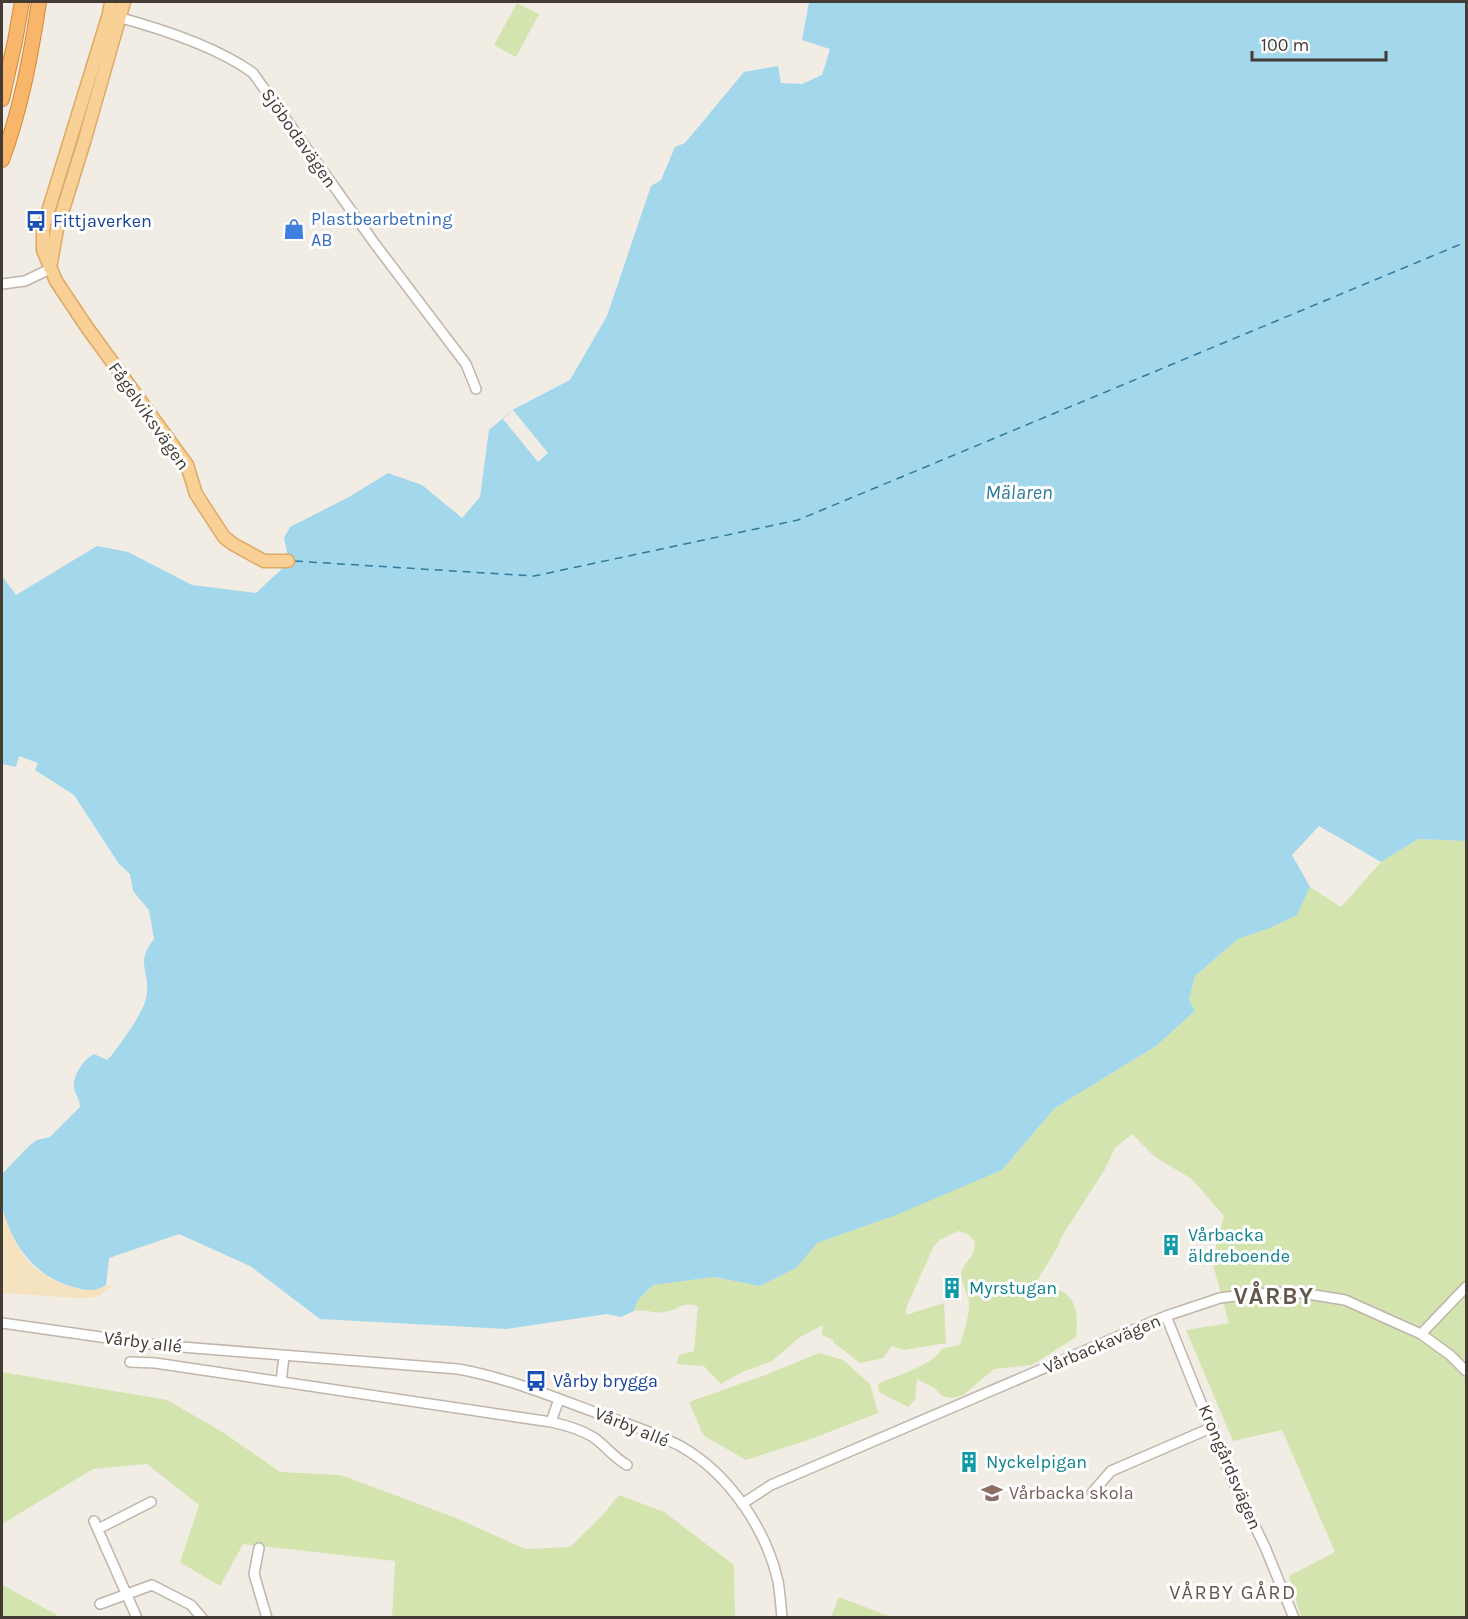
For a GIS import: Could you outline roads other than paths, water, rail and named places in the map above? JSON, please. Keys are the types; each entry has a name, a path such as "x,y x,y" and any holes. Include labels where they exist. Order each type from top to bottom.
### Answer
{"highway":[{"path":"2,99 21,2"},
{"path":"2,160 30,56 39,2"}],"main road":[{"name":"Fågelviksvägen","path":"124,2 114,11 43,229 43,250 50,269 86,326 187,465 196,494 224,537 232,544 264,561 288,561"}],"street":[{"name":"Sjöbodavägen","path":"114,11 219,52 254,73 375,244 466,364 476,389"},
{"path":"2,284 25,281 50,269"},
{"path":"1421,1334 1467,1287"},
{"name":"Vårbackavägen","path":"742,1504 771,1485 1166,1316 1220,1298 1296,1292 1345,1300 1421,1334 1450,1355 1467,1371"},
{"name":"Krongårdsvägen","path":"1166,1316 1213,1427 1230,1474 1265,1547 1294,1617"},
{"name":"Vårby allé","path":"2,1323 157,1345 484,1374 659,1435 685,1449 724,1483 742,1504 758,1528 769,1555 778,1582 782,1617"},
{"path":"281,1382 284,1356"},
{"name":"Vårby allé","path":"130,1362 155,1363 551,1422 572,1427 593,1437 616,1459 627,1465"},
{"path":"551,1422 559,1399"},
{"path":"1092,1492 1111,1471 1213,1427"},
{"path":"137,1617 96,1525 151,1502"},
{"path":"259,1548 254,1574 267,1617"},
{"path":"100,1604 152,1585 191,1605 202,1617"}],"water":[{"name":"Mälaren","path":"809,2 1466,2 1466,841 1418,839 1381,862 1319,826 1292,855 1310,887 1297,915 1270,928 1238,939 1195,976 1189,1000 1195,1011 1156,1046 1055,1108 1002,1170 896,1215 817,1243 796,1268 760,1286 714,1277 653,1285 638,1300 634,1311 621,1317 607,1314 507,1329 320,1319 250,1266 179,1234 109,1258 106,1285 97,1289 88,1290 75,1287 45,1274 26,1256 11,1233 2,1206 2,1174 30,1145 37,1140 50,1137 80,1107 74,1083 80,1068 94,1054 107,1060 133,1025 143,1007 147,991 144,959 154,939 149,910 133,891 130,874 119,864 74,795 35,770 38,763 19,756 16,767 2,764 2,576 16,595 97,546 128,552 192,585 256,593 285,566 288,556 284,538 290,527 349,497 388,473 422,485 462,518 480,497 489,430 514,409 570,380 607,316 651,186 661,180 675,147 685,143 744,72 778,66 781,83 802,84 822,75 830,49 802,40"}],"place":[{"name":"Fittjaverken","path":"36,221"},
{"name":"Plastbearbetning AB","path":"294,229"},
{"name":"Vårbacka äldreboende","path":"1171,1245"},
{"name":"Myrstugan","path":"952,1288"},
{"name":"Vårby brygga","path":"536,1381"},
{"name":"Nyckelpigan","path":"969,1462"},
{"name":"Vårbacka skola","path":"992,1493"}],"district":[{"name":"VÅRBY","path":"1274,1296"},
{"name":"VÅRBY GÅRD","path":"1233,1592"}]}
